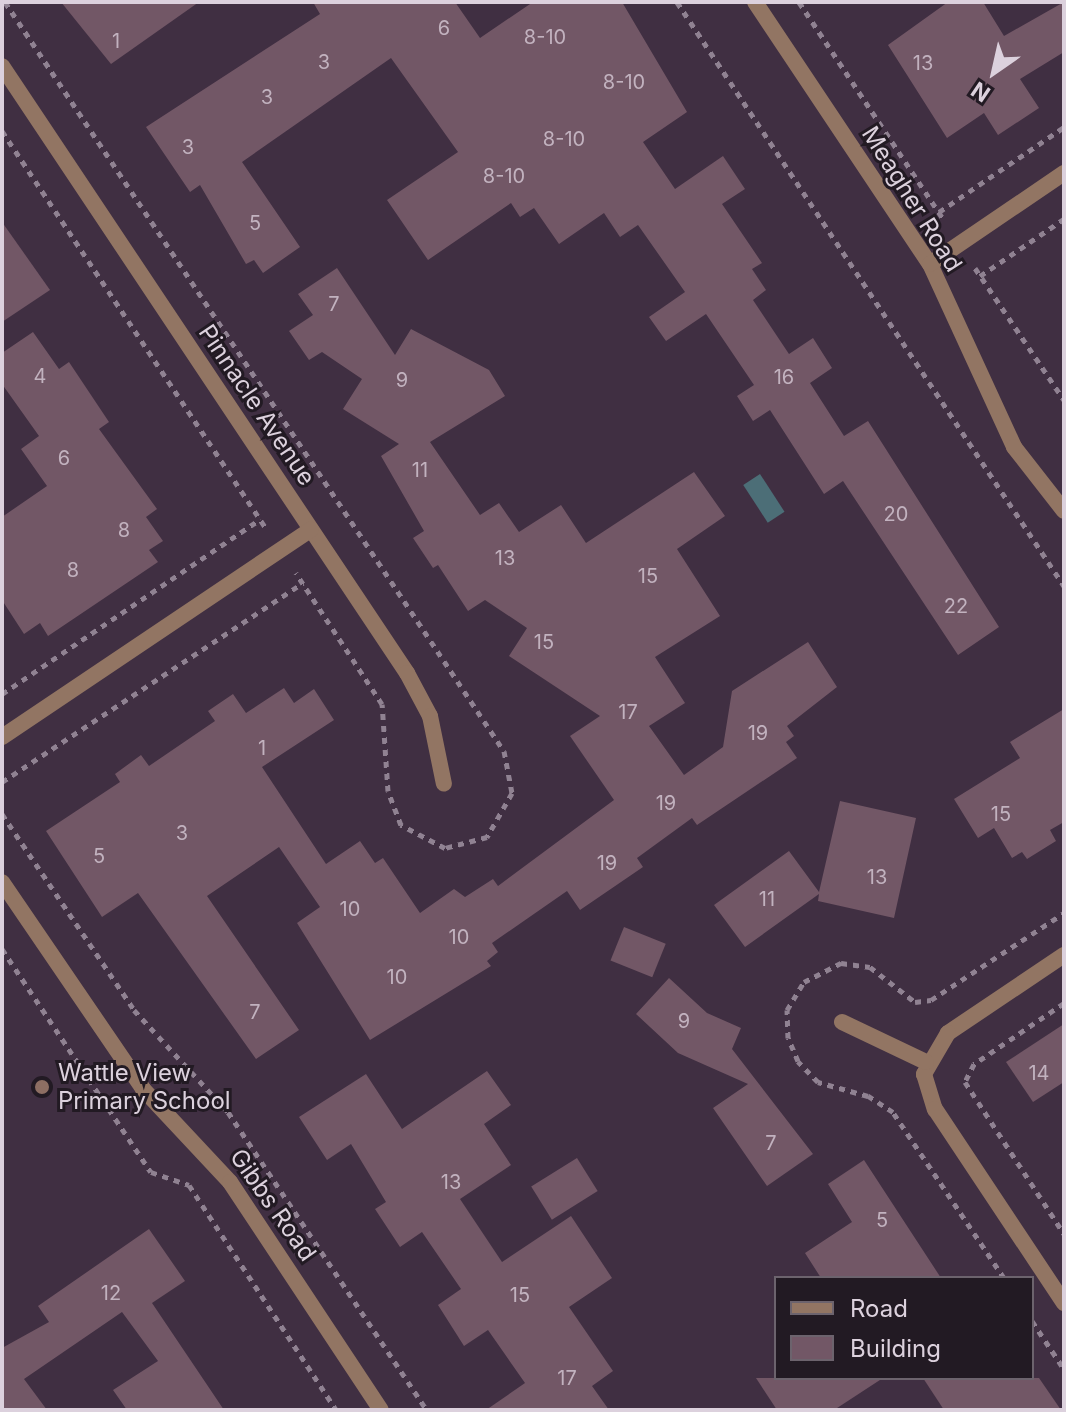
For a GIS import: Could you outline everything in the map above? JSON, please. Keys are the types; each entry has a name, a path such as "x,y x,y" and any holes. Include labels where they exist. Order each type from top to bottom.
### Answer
{"street":[{"name":"Meagher Road","path":"755,2 930,264 1014,447 1064,511"},
{"name":"Pinnacle Avenue","path":"2,66 418,693 444,784"},
{"path":"930,264 1064,173"},
{"path":"2,737 311,529"},
{"name":"Gibbs Road","path":"2,882 143,1089 230,1182 381,1410"},
{"path":"1064,955 948,1033 926,1062 935,1109 1064,1303"},
{"path":"842,1022 926,1062"}],"path":[{"path":"677,2 1064,586"},
{"path":"799,2 944,220"},
{"path":"939,212 1064,127"},
{"path":"2,131 265,528"},
{"path":"980,276 1064,219"},
{"path":"975,268 1064,400"},
{"path":"2,694 260,519"},
{"path":"2,782 303,583 296,573"},
{"path":"2,814 134,1010 228,1112 427,1410"},
{"path":"1003,1276 893,1112 868,1096 818,1082 798,1061 788,1038 787,1010 804,982 841,963 870,967 915,1002 931,1000 1064,913"},
{"path":"2,949 151,1172 189,1185 336,1410"},
{"path":"1064,1003 974,1064 965,1082 1064,1234"},
{"path":"1034,1324 1064,1369"}],"shaded area":[{"path":"760,474 785,512 768,523 743,485"}],"building":[{"path":"61,2 199,2 111,64"},
{"path":"313,2 455,2 480,38 533,2 622,2 687,112 643,142 675,189 723,156 745,189 722,204 762,263 752,269 766,290 753,300 789,354 813,338 832,368 810,383 844,436 868,421 999,627 958,655 843,481 824,494 770,410 753,421 737,396 754,385 706,314 666,341 649,317 685,292 638,225 620,237 604,213 559,244 534,208 520,217 511,203 428,260 387,200 458,152 391,58 242,162 300,247 263,273 254,260 246,264 200,185 190,192 146,127 320,14"},
{"path":"948,2 983,2 1004,36 1064,2 1064,52 1020,79 1039,108 998,135 984,113 947,138 888,45"},
{"path":"2,222 50,290 2,322"},
{"path":"337,268 395,355 411,329 489,370 505,396 430,442 480,515 499,503 519,532 561,505 586,543 694,472 725,516 677,549 720,616 655,657 685,703 649,726 684,775 723,747 732,691 808,642 837,687 787,726 794,736 786,742 797,758 697,825 692,818 637,858 643,867 580,910 567,891 492,943 498,952 487,961 491,966 370,1040 297,923 320,907 279,847 207,896 299,1030 256,1059 138,893 102,917 46,831 120,782 115,774 141,755 149,766 215,721 208,711 233,694 246,713 284,688 294,703 314,689 334,720 262,767 326,864 360,841 375,863 383,858 420,913 454,889 465,897 493,879 498,886 614,800 570,736 600,716 509,656 527,628 485,600 468,611 438,565 433,568 413,538 424,531 381,456 399,444 343,409 362,379 322,352 309,360 289,331 313,315 298,294"},
{"path":"33,332 59,369 69,362 109,422 99,429 157,509 146,517 163,541 149,550 158,562 48,636 40,623 24,634 2,600 2,517 47,486 21,449 39,436 2,384 2,353"},
{"path":"1064,709 1064,822 1050,830 1056,841 1027,859 1022,852 1012,858 994,828 978,838 954,799 1020,758 1010,742"},
{"path":"840,801 916,818 894,918 818,901 819,894 745,947 714,905 789,851 819,892"},
{"path":"624,927 666,944 652,977 611,960"},
{"path":"669,978 707,1013 741,1028 732,1049 813,1154 767,1186 713,1108 748,1084 678,1053 636,1014"},
{"path":"1064,1024 1064,1082 1033,1102 1006,1062"},
{"path":"487,1071 511,1105 484,1124 511,1165 460,1199 502,1262 571,1216 612,1278 569,1307 613,1371 592,1386 609,1410 486,1410 525,1383 488,1330 464,1346 438,1305 461,1289 422,1232 400,1247 375,1209 386,1202 351,1144 327,1160 299,1117 366,1074 402,1129"},
{"path":"577,1158 598,1191 552,1220 531,1187"},
{"path":"864,1160 940,1276 820,1276 805,1253 852,1222 828,1184"},
{"path":"149,1229 185,1281 152,1303 224,1410 127,1410 113,1390 158,1361 122,1312 24,1379 47,1410 2,1410 2,1348 49,1322 38,1306"},
{"path":"756,1378 880,1380 834,1410 777,1410"},
{"path":"1039,1378 1061,1410 944,1410 924,1380"}],"place":[{"name":"Wattle View Primary School","path":"42,1087"}]}
